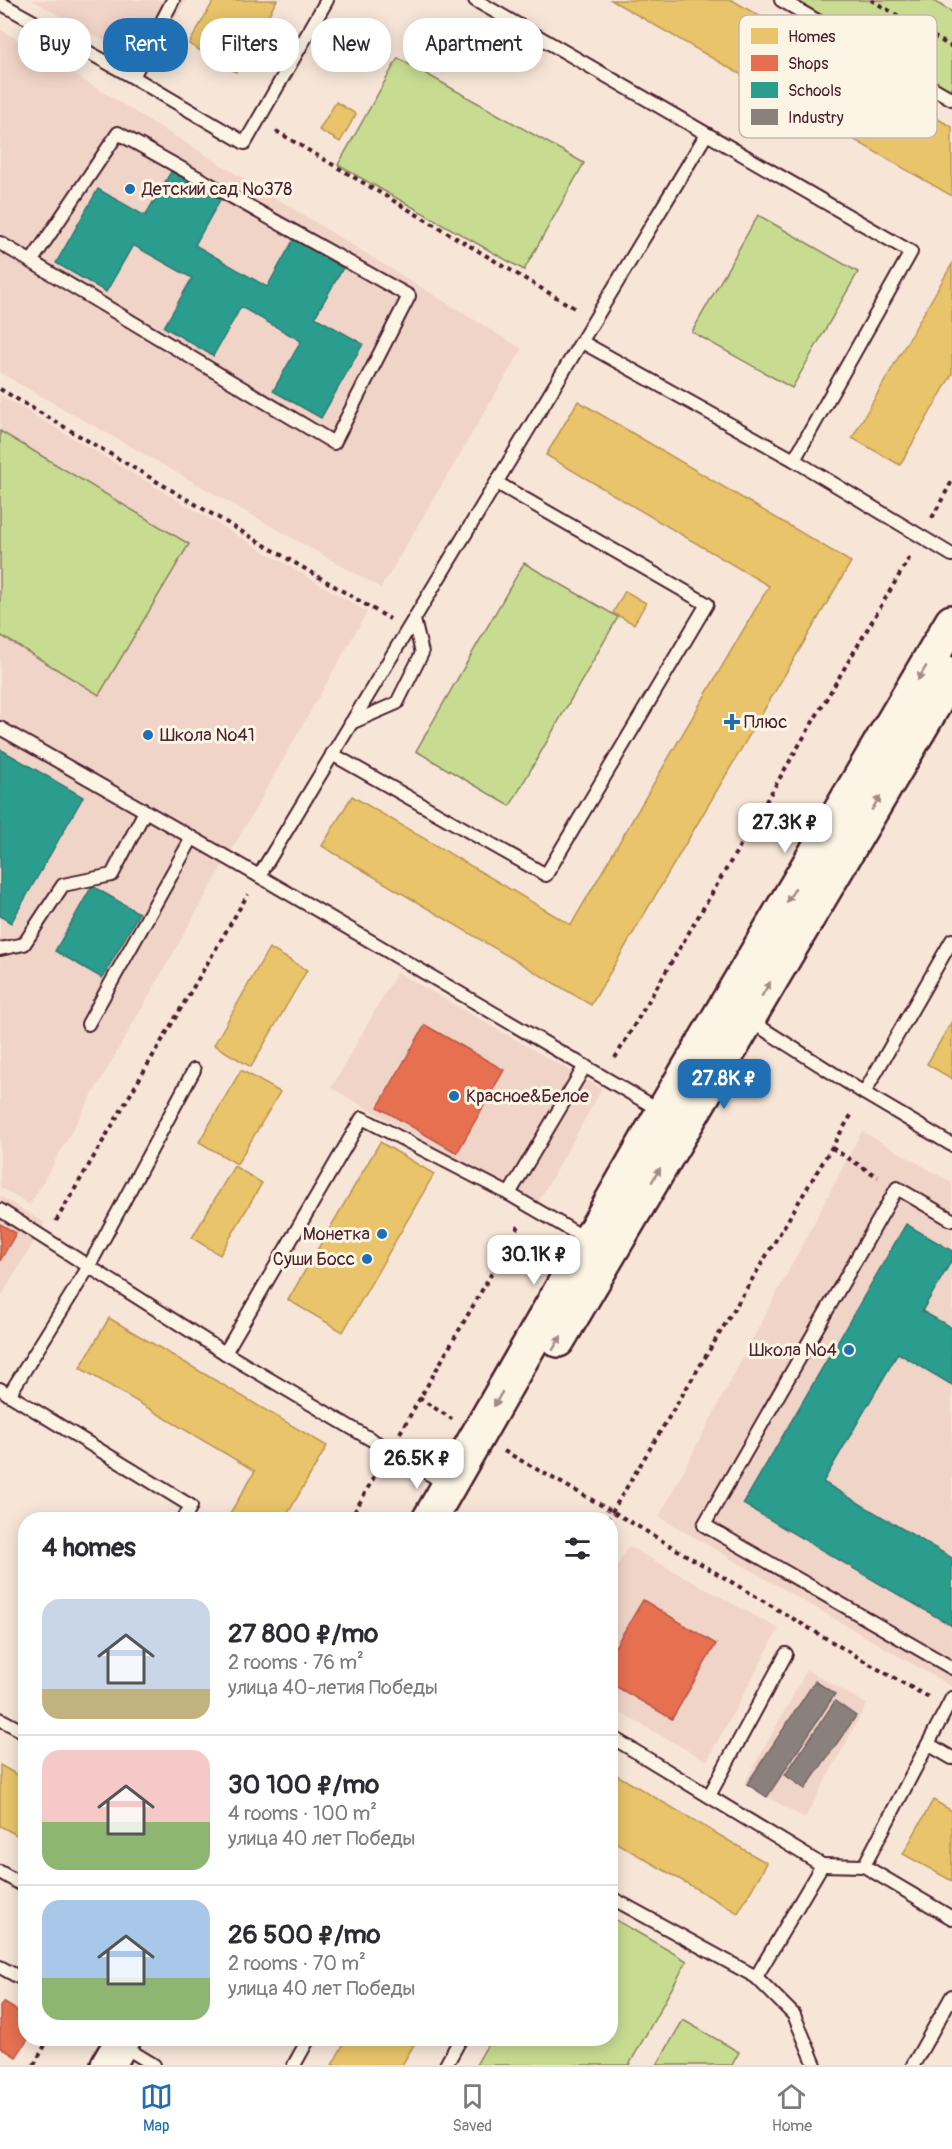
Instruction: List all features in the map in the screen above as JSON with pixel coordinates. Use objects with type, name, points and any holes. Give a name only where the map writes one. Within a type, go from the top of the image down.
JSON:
[{"type":"street","points":[[486,1441],[736,1013],[952,622]]},
{"type":"street","points":[[440,1512],[456,1500],[589,1240],[663,1112],[736,1013],[952,674]]},
{"type":"lane","points":[[133,77],[173,0]]},
{"type":"lane","points":[[0,3],[245,143],[327,0]]},
{"type":"lane","points":[[476,0],[911,252],[794,460]]},
{"type":"lane","points":[[780,0],[806,15]]},
{"type":"lane","points":[[937,90],[952,99]]},
{"type":"lane","points":[[0,243],[31,262],[334,443],[409,296],[118,133],[31,262]]},
{"type":"lane","points":[[259,876],[706,135]]},
{"type":"lane","points":[[582,342],[794,460],[952,555]]},
{"type":"lane","points":[[332,754],[546,875],[707,604],[497,483]]},
{"type":"lane","points":[[351,723],[397,703],[422,653],[410,625]]},
{"type":"lane","points":[[0,728],[192,837],[663,1112]]},
{"type":"lane","points":[[0,949],[24,944],[63,885],[112,875],[145,811]]},
{"type":"lane","points":[[88,1024],[192,837]]},
{"type":"lane","points":[[864,1093],[952,940]]},
{"type":"lane","points":[[736,1013],[952,1145]]},
{"type":"lane","points":[[509,1194],[585,1066]]},
{"type":"lane","points":[[188,1512],[191,1506],[5,1392],[88,1268],[194,1070]]},
{"type":"lane","points":[[225,1353],[362,1118],[509,1194],[589,1240]]},
{"type":"lane","points":[[952,1220],[897,1188],[704,1525],[952,1668]]},
{"type":"lane","points":[[0,1210],[88,1268],[389,1452],[456,1500]]},
{"type":"lane","points":[[709,1796],[786,1654]]},
{"type":"lane","points":[[864,1866],[950,1702]]},
{"type":"lane","points":[[0,1719],[18,1729]]},
{"type":"lane","points":[[618,1741],[822,1865],[864,1866],[952,1918]]},
{"type":"lane","points":[[928,1744],[952,1758]]},
{"type":"lane","points":[[756,1977],[822,1865]]},
{"type":"lane","points":[[0,1872],[18,1882]]},
{"type":"lane","points":[[618,1901],[756,1977],[794,2015],[814,2065]]},
{"type":"lane","points":[[0,1967],[18,1977]]},
{"type":"lane","points":[[913,2065],[952,1996]]},
{"type":"lane","points":[[294,2065],[305,2046]]},
{"type":"lane","points":[[446,2065],[457,2046]]},
{"type":"path","points":[[872,0],[898,15]]},
{"type":"path","points":[[937,38],[952,47]]},
{"type":"path","points":[[258,120],[595,320]]},
{"type":"path","points":[[0,389],[410,625]]},
{"type":"path","points":[[604,1077],[922,536],[952,481]]},
{"type":"path","points":[[45,1239],[259,876]]},
{"type":"path","points":[[612,1510],[864,1093]]},
{"type":"path","points":[[832,1148],[897,1188]]},
{"type":"path","points":[[355,1512],[530,1206]]},
{"type":"path","points":[[419,1398],[486,1441],[615,1512]]},
{"type":"path","points":[[618,1514],[871,1665],[950,1702]]},
{"type":"path","points":[[34,2065],[45,2046]]},
{"type":"shaded area","points":[[32,0],[186,0],[176,18],[103,18],[103,40],[91,34],[91,18],[64,18]]},
{"type":"shaded area","name":"Детский сад №378","points":[[0,29],[18,40],[18,72],[70,72],[522,349],[381,588],[0,373]]},
{"type":"shaded area","name":"Школа №41","points":[[0,395],[367,612],[30,1205],[0,1187]]},
{"type":"shaded area","points":[[397,972],[602,1089],[537,1204],[331,1088]]},
{"type":"shaded area","name":"Школа №4","points":[[862,1131],[952,1183],[952,1687],[659,1517]]},
{"type":"shaded area","points":[[0,1196],[45,1223],[0,1299]]},
{"type":"shaded area","points":[[628,1546],[779,1629],[707,1761],[618,1712],[618,1565]]},
{"type":"shaded area","points":[[807,1670],[867,1704],[805,1818],[744,1784]]},
{"type":"green space","points":[[796,0],[932,0],[952,12],[952,91],[937,82],[937,15],[822,15]]},
{"type":"green space","points":[[398,58],[403,61],[403,72],[423,72],[584,163],[524,270],[338,165]]},
{"type":"green space","points":[[758,215],[858,272],[792,388],[692,332]]},
{"type":"green space","points":[[0,431],[189,544],[99,695],[0,635]]},
{"type":"green space","points":[[524,563],[618,617],[510,806],[416,751]]},
{"type":"green space","points":[[618,1921],[687,1961],[629,2065],[476,2065],[487,2046],[618,2046]]},
{"type":"green space","points":[[683,2020],[739,2052],[732,2065],[657,2065]]},
{"type":"building: Homes","points":[[214,0],[277,0],[267,18],[204,18]]},
{"type":"building: Homes","points":[[611,0],[732,0],[758,15],[739,15],[739,74]]},
{"type":"building: Homes","points":[[200,25],[200,51],[189,44]]},
{"type":"building: Homes","points":[[336,102],[356,114],[340,142],[319,130]]},
{"type":"building: Homes","points":[[937,118],[952,127],[952,196],[851,138],[937,138]]},
{"type":"building: Homes","points":[[952,264],[952,374],[900,465],[852,438]]},
{"type":"building: Homes","points":[[578,401],[851,562],[591,1005],[322,846],[352,796],[571,925],[769,586],[546,455]]},
{"type":"building: Homes","points":[[625,591],[646,603],[634,624],[613,613]]},
{"type":"building: Homes","points":[[269,948],[307,970],[251,1067],[214,1045]]},
{"type":"building: Homes","points":[[952,1021],[952,1079],[927,1064]]},
{"type":"building: Homes","points":[[241,1070],[280,1092],[237,1164],[199,1142]]},
{"type":"building: Homes","points":[[380,1142],[434,1174],[343,1332],[288,1300]]},
{"type":"building: Homes","points":[[234,1166],[262,1183],[220,1255],[192,1238]]},
{"type":"building: Homes","points":[[109,1318],[327,1446],[289,1512],[231,1512],[255,1471],[80,1368]]},
{"type":"building: Homes","points":[[0,1765],[18,1775],[18,1836],[0,1826]]},
{"type":"building: Homes","points":[[618,1776],[767,1863],[738,1913],[618,1844]]},
{"type":"building: Homes","points":[[933,1800],[952,1811],[952,1881],[903,1854]]},
{"type":"building: Homes","points":[[343,2046],[413,2046],[402,2065],[332,2065]]},
{"type":"building: Shops","points":[[425,1025],[504,1070],[457,1153],[378,1107]]},
{"type":"building: Shops","points":[[0,1224],[16,1233],[0,1261]]},
{"type":"building: Shops","points":[[643,1600],[716,1644],[672,1719],[618,1688],[618,1642]]},
{"type":"building: Shops","points":[[3,2002],[18,2011],[18,2046],[24,2046],[16,2057],[0,2047],[0,2007]]},
{"type":"building: Schools","points":[[172,170],[221,198],[195,245],[267,287],[294,239],[343,268],[315,317],[363,344],[321,418],[273,391],[301,341],[241,307],[213,356],[164,327],[192,278],[133,245],[106,292],[56,263],[98,189],[145,216]]},
{"type":"building: Schools","points":[[0,749],[83,797],[11,923],[0,916]]},
{"type":"building: Schools","points":[[92,886],[139,913],[102,978],[55,951]]},
{"type":"building: Schools","points":[[906,1224],[952,1251],[952,1260],[922,1311],[952,1328],[952,1385],[898,1353],[823,1482],[952,1558],[952,1626],[743,1504]]},
{"type":"building: Industry","points":[[815,1681],[835,1694],[767,1797],[747,1784]]},
{"type":"building: Industry","points":[[835,1701],[856,1716],[805,1789],[785,1775]]},
{"type":"place","name":"Детский сад №378","points":[[130,189]]},
{"type":"place","name":"Плюс","points":[[732,722]]},
{"type":"place","name":"Школа №41","points":[[148,735]]},
{"type":"place","name":"Красное&Белое","points":[[454,1096]]},
{"type":"place","name":"Монетка","points":[[382,1234]]},
{"type":"place","name":"Суши Босс","points":[[367,1259]]},
{"type":"place","name":"Школа №4","points":[[849,1350]]}]
